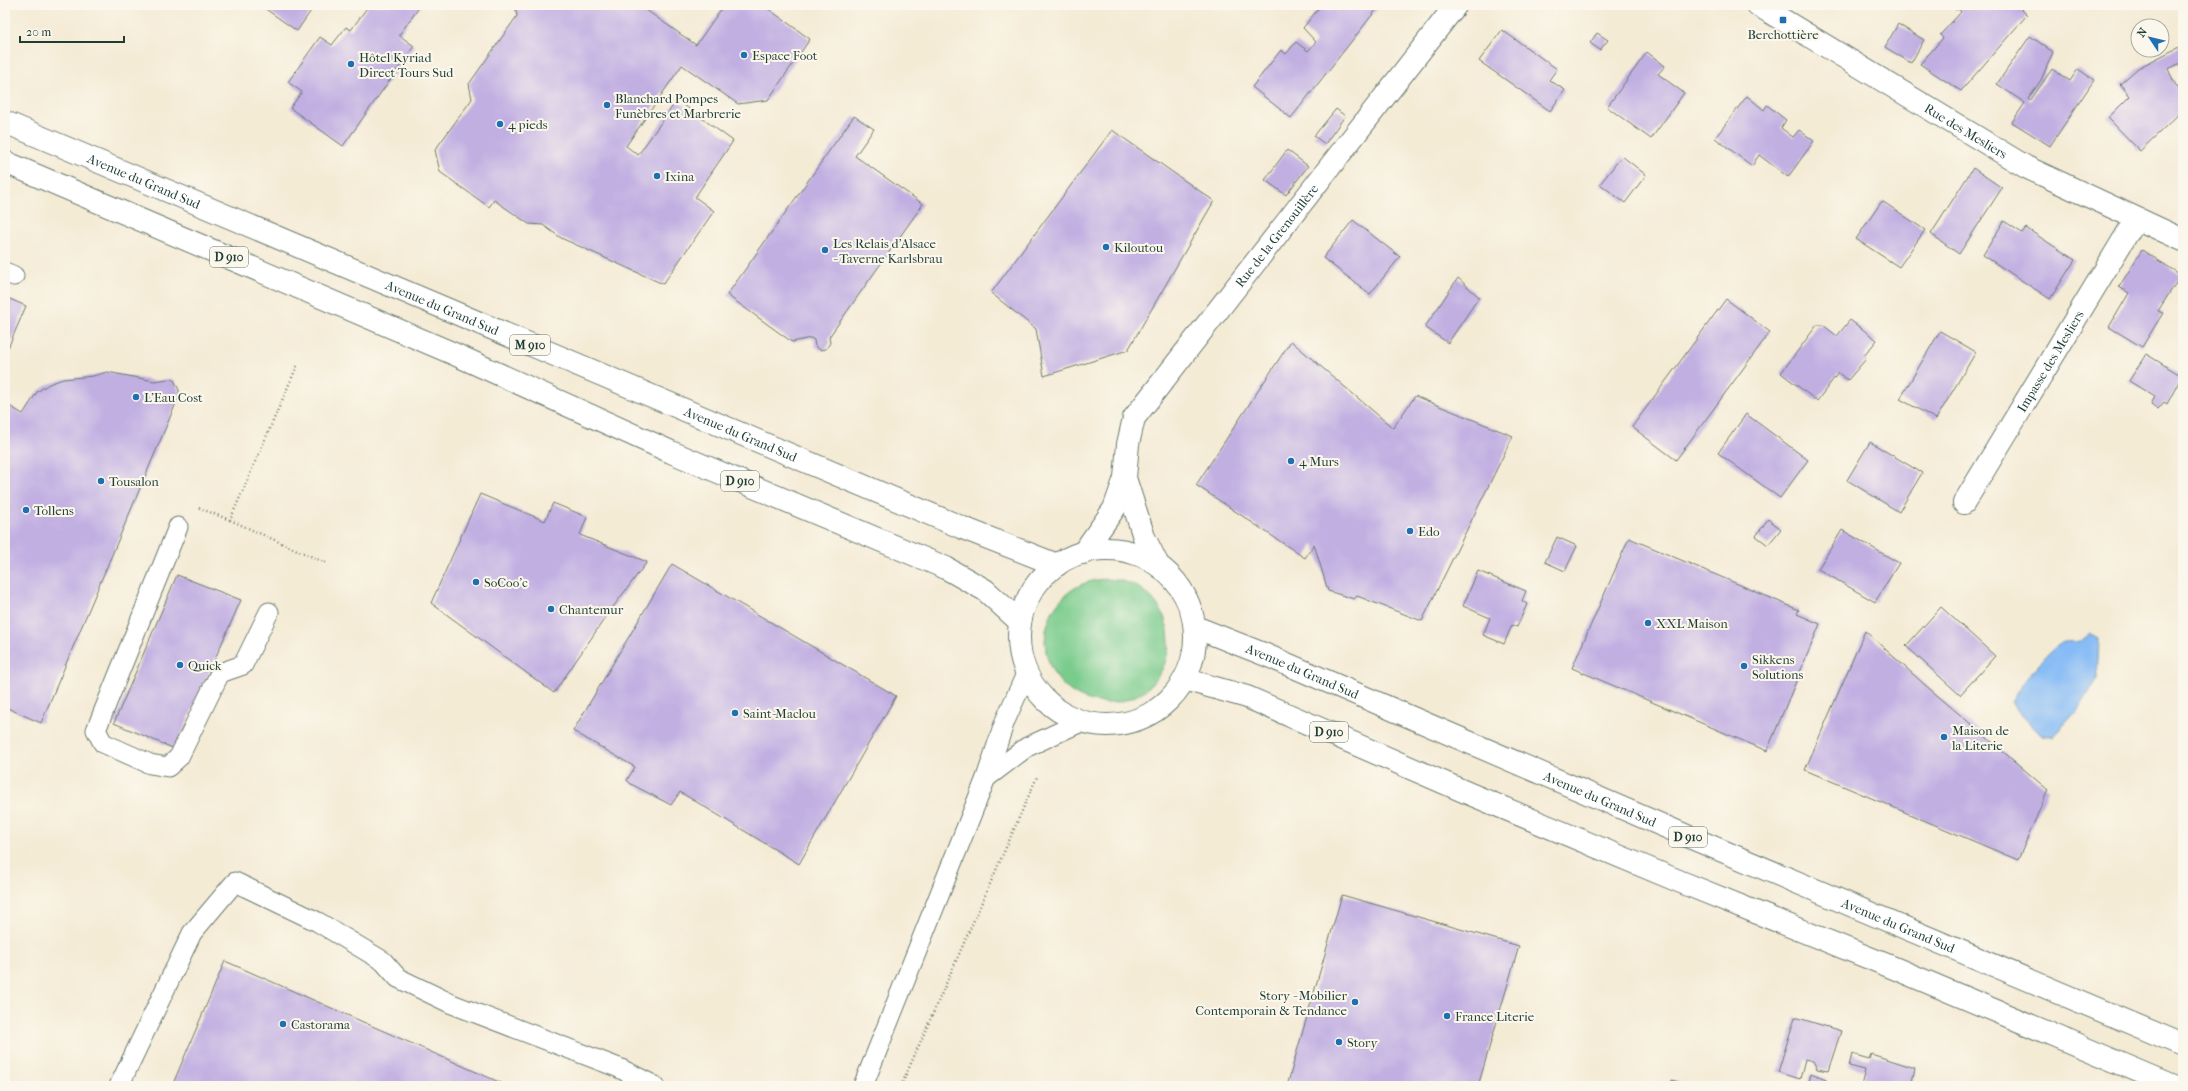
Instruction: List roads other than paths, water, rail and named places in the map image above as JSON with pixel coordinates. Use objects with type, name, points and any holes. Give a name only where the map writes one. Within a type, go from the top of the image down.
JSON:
[{"type":"main road","name":"Rue de la Grenouillère","points":[[1083,552],[1114,509],[1125,478],[1128,444],[1134,418],[1456,5]]},
{"type":"main road","name":"Rue des Mesliers","points":[[1758,5],[2026,167],[2183,240]]},
{"type":"main road","name":"Avenue du Grand Sud","points":[[5,122],[956,525],[1057,565]]},
{"type":"main road","name":"D 910","points":[[5,162],[472,362],[671,452],[946,568],[985,590],[1020,622]]},
{"type":"main road","name":"Impasse des Mesliers","points":[[1964,503],[2136,219]]},
{"type":"main road","name":"Rue de la Grenouillère","points":[[1125,478],[1144,537],[1158,565]]},
{"type":"main road","points":[[1111,549],[1136,554],[1158,565],[1176,582],[1188,603],[1194,627],[1195,645],[1184,679],[1170,698],[1151,714],[1129,723],[1105,726],[1081,722],[1059,712],[1041,696],[1026,674],[1019,648],[1020,622],[1027,599],[1040,580],[1057,565],[1083,552],[1111,549]]},
{"type":"main road","name":"Avenue du Grand Sud","points":[[1194,627],[1266,655],[1694,840],[2183,1046]]},
{"type":"main road","name":"D 910","points":[[1184,679],[1247,697],[1478,797],[1681,882],[1894,968],[2174,1086]]},
{"type":"lane","points":[[178,527],[96,730],[103,743],[150,764],[168,767],[179,756],[220,673],[243,665],[269,612]]},
{"type":"lane","points":[[863,1086],[986,778],[1005,721],[1026,674]]},
{"type":"lane","points":[[986,778],[1026,747],[1081,722]]},
{"type":"lane","points":[[119,1086],[192,933],[235,882],[318,922],[383,961],[398,978],[432,995],[619,1068],[655,1086]]},
{"type":"water","points":[[2090,634],[2099,639],[2097,680],[2076,712],[2053,736],[2041,735],[2017,710],[2011,701],[2034,669],[2055,648],[2066,641],[2078,641]]},
{"type":"place","name":"Berchottière","points":[[1783,20]]},
{"type":"place","name":"Espace Foot","points":[[744,55]]},
{"type":"place","name":"Hôtel Kyriad Direct Tours Sud","points":[[351,64]]},
{"type":"place","name":"Blanchard Pompes Funèbres et Marbrerie","points":[[607,105]]},
{"type":"place","name":"4 pieds","points":[[500,124]]},
{"type":"place","name":"Ixina","points":[[657,176]]},
{"type":"place","name":"Kiloutou","points":[[1106,247]]},
{"type":"place","name":"Les Relais d’Alsace - Taverne Karlsbrau","points":[[825,250]]},
{"type":"place","name":"L'Eau Cost","points":[[136,397]]},
{"type":"place","name":"4 Murs","points":[[1291,461]]},
{"type":"place","name":"Tousalon","points":[[101,481]]},
{"type":"place","name":"Tollens","points":[[26,510]]},
{"type":"place","name":"Edo","points":[[1410,531]]},
{"type":"place","name":"SoCoo'c","points":[[476,582]]},
{"type":"place","name":"Chantemur","points":[[551,609]]},
{"type":"place","name":"XXL Maison","points":[[1648,623]]},
{"type":"place","name":"Quick","points":[[180,665]]},
{"type":"place","name":"Sikkens Solutions","points":[[1744,666]]},
{"type":"place","name":"Saint-Maclou","points":[[735,713]]},
{"type":"place","name":"Maison de la Literie","points":[[1944,737]]},
{"type":"place","name":"Story - Mobilier Contemporain & Tendance","points":[[1355,1002]]},
{"type":"place","name":"France Literie","points":[[1447,1016]]},
{"type":"place","name":"Castorama","points":[[283,1024]]},
{"type":"place","name":"Story","points":[[1339,1042]]}]
